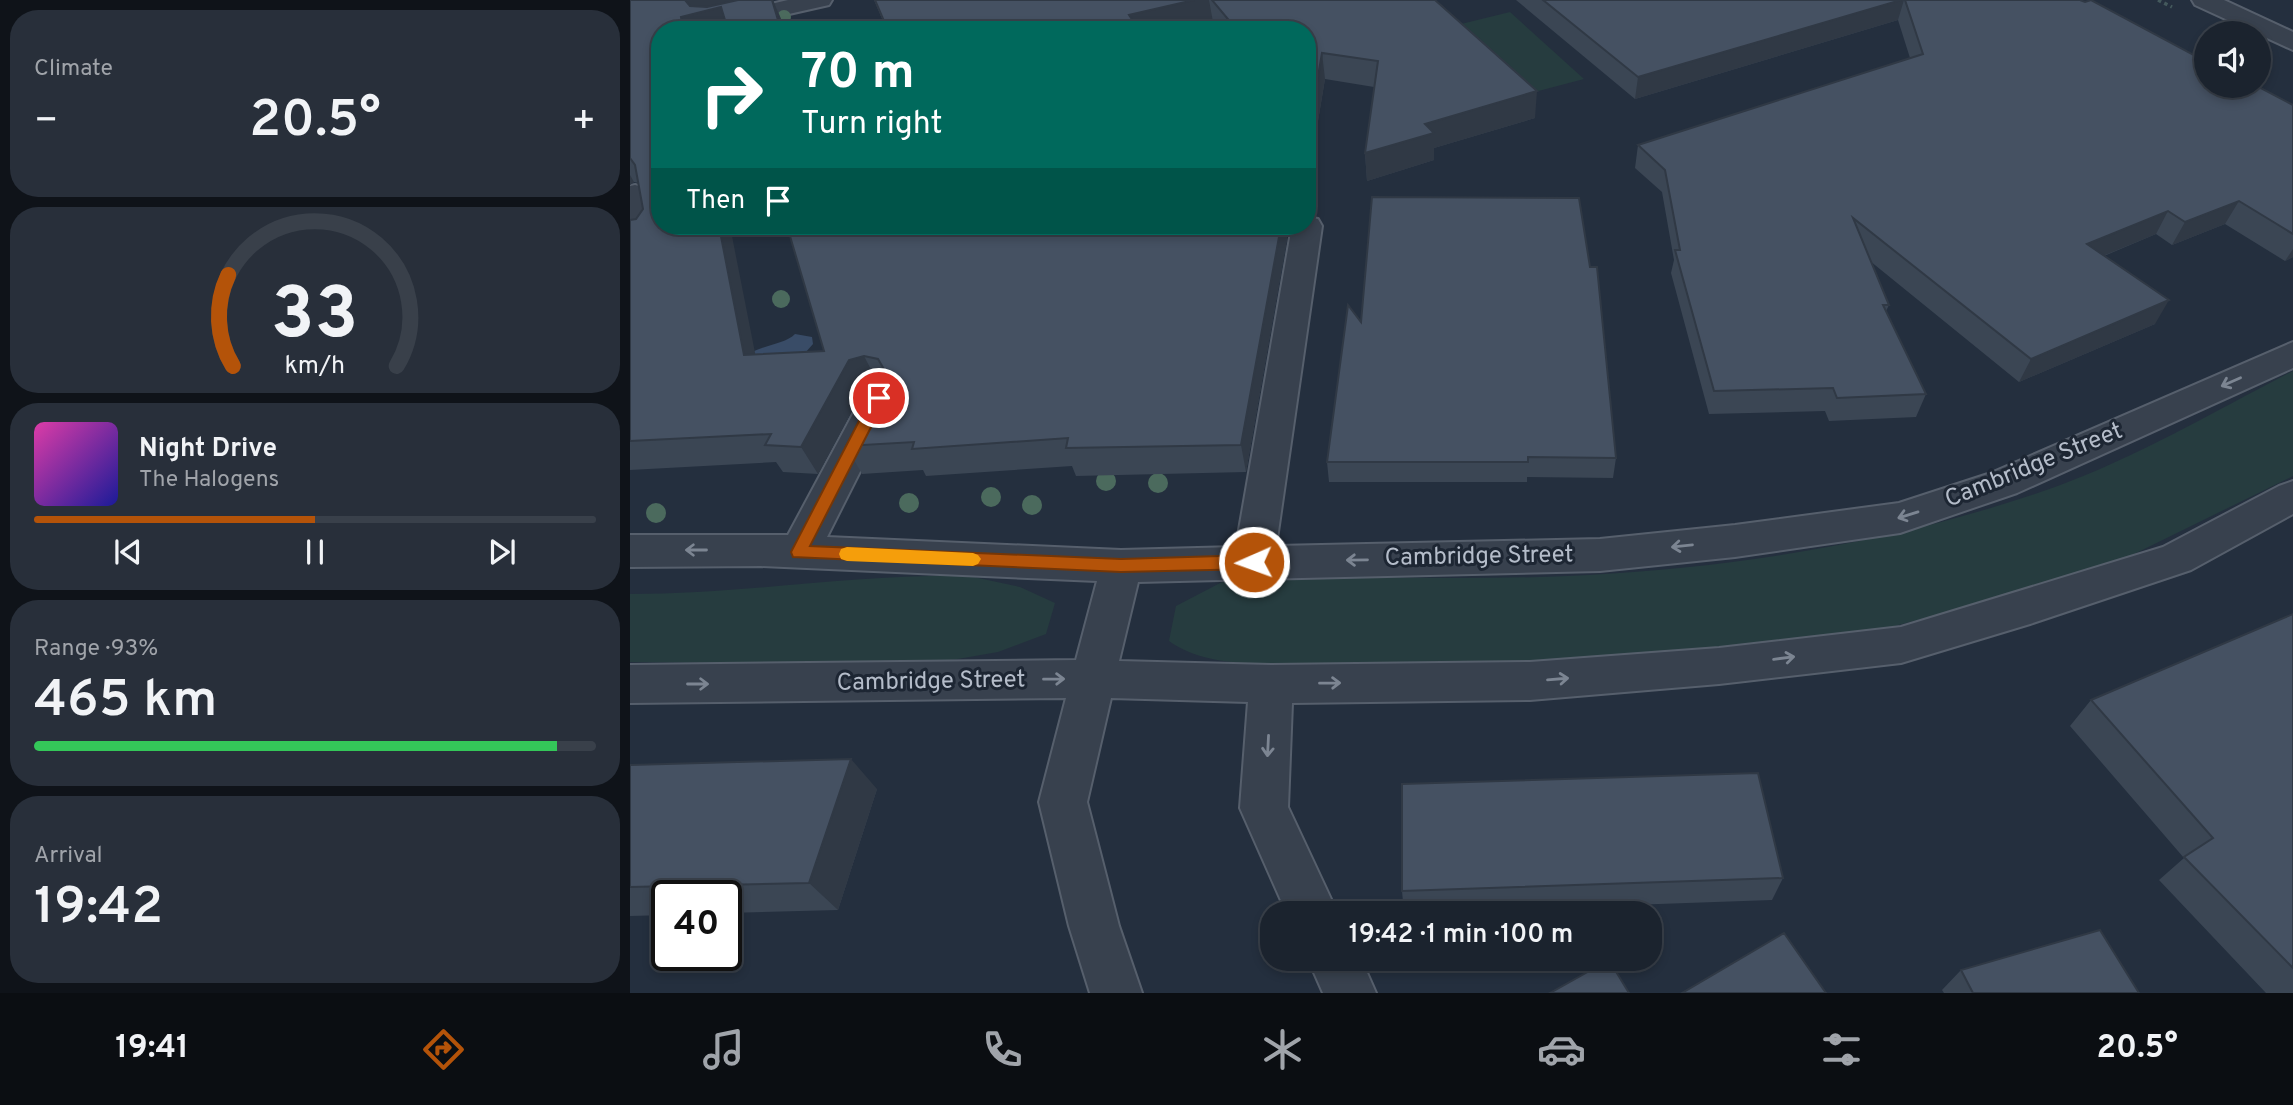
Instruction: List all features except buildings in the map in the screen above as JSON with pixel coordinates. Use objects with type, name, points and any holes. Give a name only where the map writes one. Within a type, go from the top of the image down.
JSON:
[{"type":"street","points":[[2204,0],[2293,42]]},
{"type":"street","points":[[729,21],[812,6]]},
{"type":"street","points":[[642,192],[642,237]]},
{"type":"street","points":[[1254,562],[1305,235]]},
{"type":"street","name":"Cambridge Street","points":[[630,551],[799,552],[1121,566],[1600,555],[1735,541],[1900,518],[2004,483],[2293,354]]},
{"type":"street","points":[[799,552],[879,398]]},
{"type":"street","name":"Cambridge Street","points":[[630,684],[1095,679],[1271,684],[1530,681],[1719,666],[1902,645],[2177,559],[2284,513]]},
{"type":"street","points":[[1116,993],[1094,926],[1063,803],[1121,566]]},
{"type":"street","points":[[1271,684],[1265,808],[1307,901]]},
{"type":"street","points":[[1340,971],[1350,993]]},
{"type":"green space","points":[[1510,12],[1584,79],[1527,94],[1457,25]]},
{"type":"green space","points":[[2293,371],[2293,476],[2130,556],[1989,602],[1851,637],[1581,663],[1254,665],[1188,652],[1169,641],[1176,606],[1224,581],[1254,577],[1547,577],[1648,571],[1767,557],[1884,536],[1999,506],[2086,475],[2146,448]]},
{"type":"green space","points":[[969,576],[1020,587],[1055,603],[1046,634],[998,652],[923,665],[630,662],[630,594],[715,591],[884,578]]},
{"type":"water","points":[[795,334],[812,337],[813,344],[805,353],[762,365],[749,354],[786,340]]},
{"type":"slow traffic","points":[[847,554],[973,559]]},
{"type":"route","points":[[879,398],[799,552],[1121,566],[1254,562]]}]
